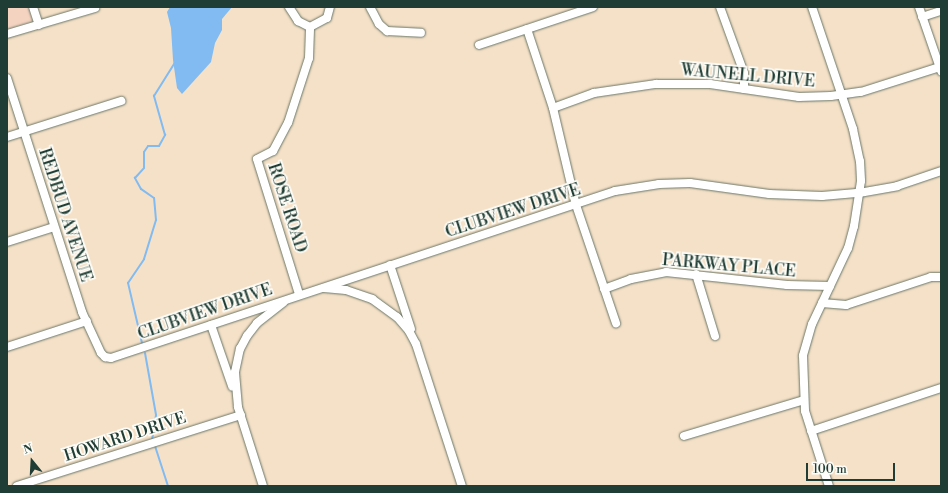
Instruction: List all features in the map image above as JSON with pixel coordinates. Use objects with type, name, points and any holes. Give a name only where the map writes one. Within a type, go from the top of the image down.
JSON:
[{"type":"street","points":[[33,7],[39,24]]},
{"type":"street","points":[[289,7],[298,21],[310,27],[327,18],[330,7]]},
{"type":"street","points":[[370,7],[379,24],[387,31],[421,34]]},
{"type":"street","points":[[479,45],[593,7]]},
{"type":"street","points":[[720,7],[744,73],[744,89]]},
{"type":"street","points":[[812,7],[858,147],[861,181],[848,248],[822,303],[807,339],[803,356],[804,400],[810,431],[829,486]]},
{"type":"street","points":[[919,7],[940,69]]},
{"type":"street","points":[[7,34],[95,8]]},
{"type":"street","points":[[922,17],[941,11]]},
{"type":"street","name":"ROSE ROAD","points":[[299,294],[257,159],[274,151],[288,123],[308,58],[310,27]]},
{"type":"street","points":[[527,29],[553,108],[576,205],[616,323]]},
{"type":"street","name":"WAUNELL DRIVE","points":[[553,108],[594,93],[637,85],[710,84],[799,96],[841,95],[884,86],[940,69]]},
{"type":"street","name":"REDBUD AVENUE","points":[[7,78],[54,227],[87,321],[105,357]]},
{"type":"street","points":[[7,137],[121,101]]},
{"type":"street","name":"CLUBVIEW DRIVE","points":[[105,357],[124,355],[299,294],[576,205],[615,191],[676,183],[712,184],[797,196],[859,193],[897,186],[941,171]]},
{"type":"street","points":[[7,242],[54,227]]},
{"type":"street","points":[[390,265],[462,486]]},
{"type":"street","name":"PARKWAY PLACE","points":[[604,289],[651,274],[696,274],[787,285],[830,286]]},
{"type":"street","points":[[696,274],[715,336]]},
{"type":"street","points":[[822,303],[846,305],[931,277],[941,277]]},
{"type":"street","points":[[320,288],[346,290],[378,302],[404,324],[416,344]]},
{"type":"street","points":[[236,395],[235,372],[243,342],[257,323],[291,297]]},
{"type":"street","points":[[7,347],[87,321]]},
{"type":"street","points":[[211,324],[236,395],[263,486]]},
{"type":"street","points":[[810,431],[941,388]]},
{"type":"street","points":[[684,436],[804,400]]},
{"type":"street","name":"HOWARD DRIVE","points":[[17,486],[241,415]]},
{"type":"shaded area","points":[[7,7],[28,7],[33,21],[7,29]]},
{"type":"water","points":[[170,7],[232,7],[222,19],[222,30],[215,43],[211,62],[182,94],[177,88],[173,60],[171,28],[167,12]]},
{"type":"waterway","points":[[142,343],[128,283],[144,259],[156,220],[154,198],[141,189],[135,178],[144,168],[144,152],[148,146],[159,146],[165,135],[154,96],[175,63]]},
{"type":"waterway","points":[[145,353],[156,415],[152,439]]},
{"type":"waterway","points":[[155,446],[168,486]]}]
